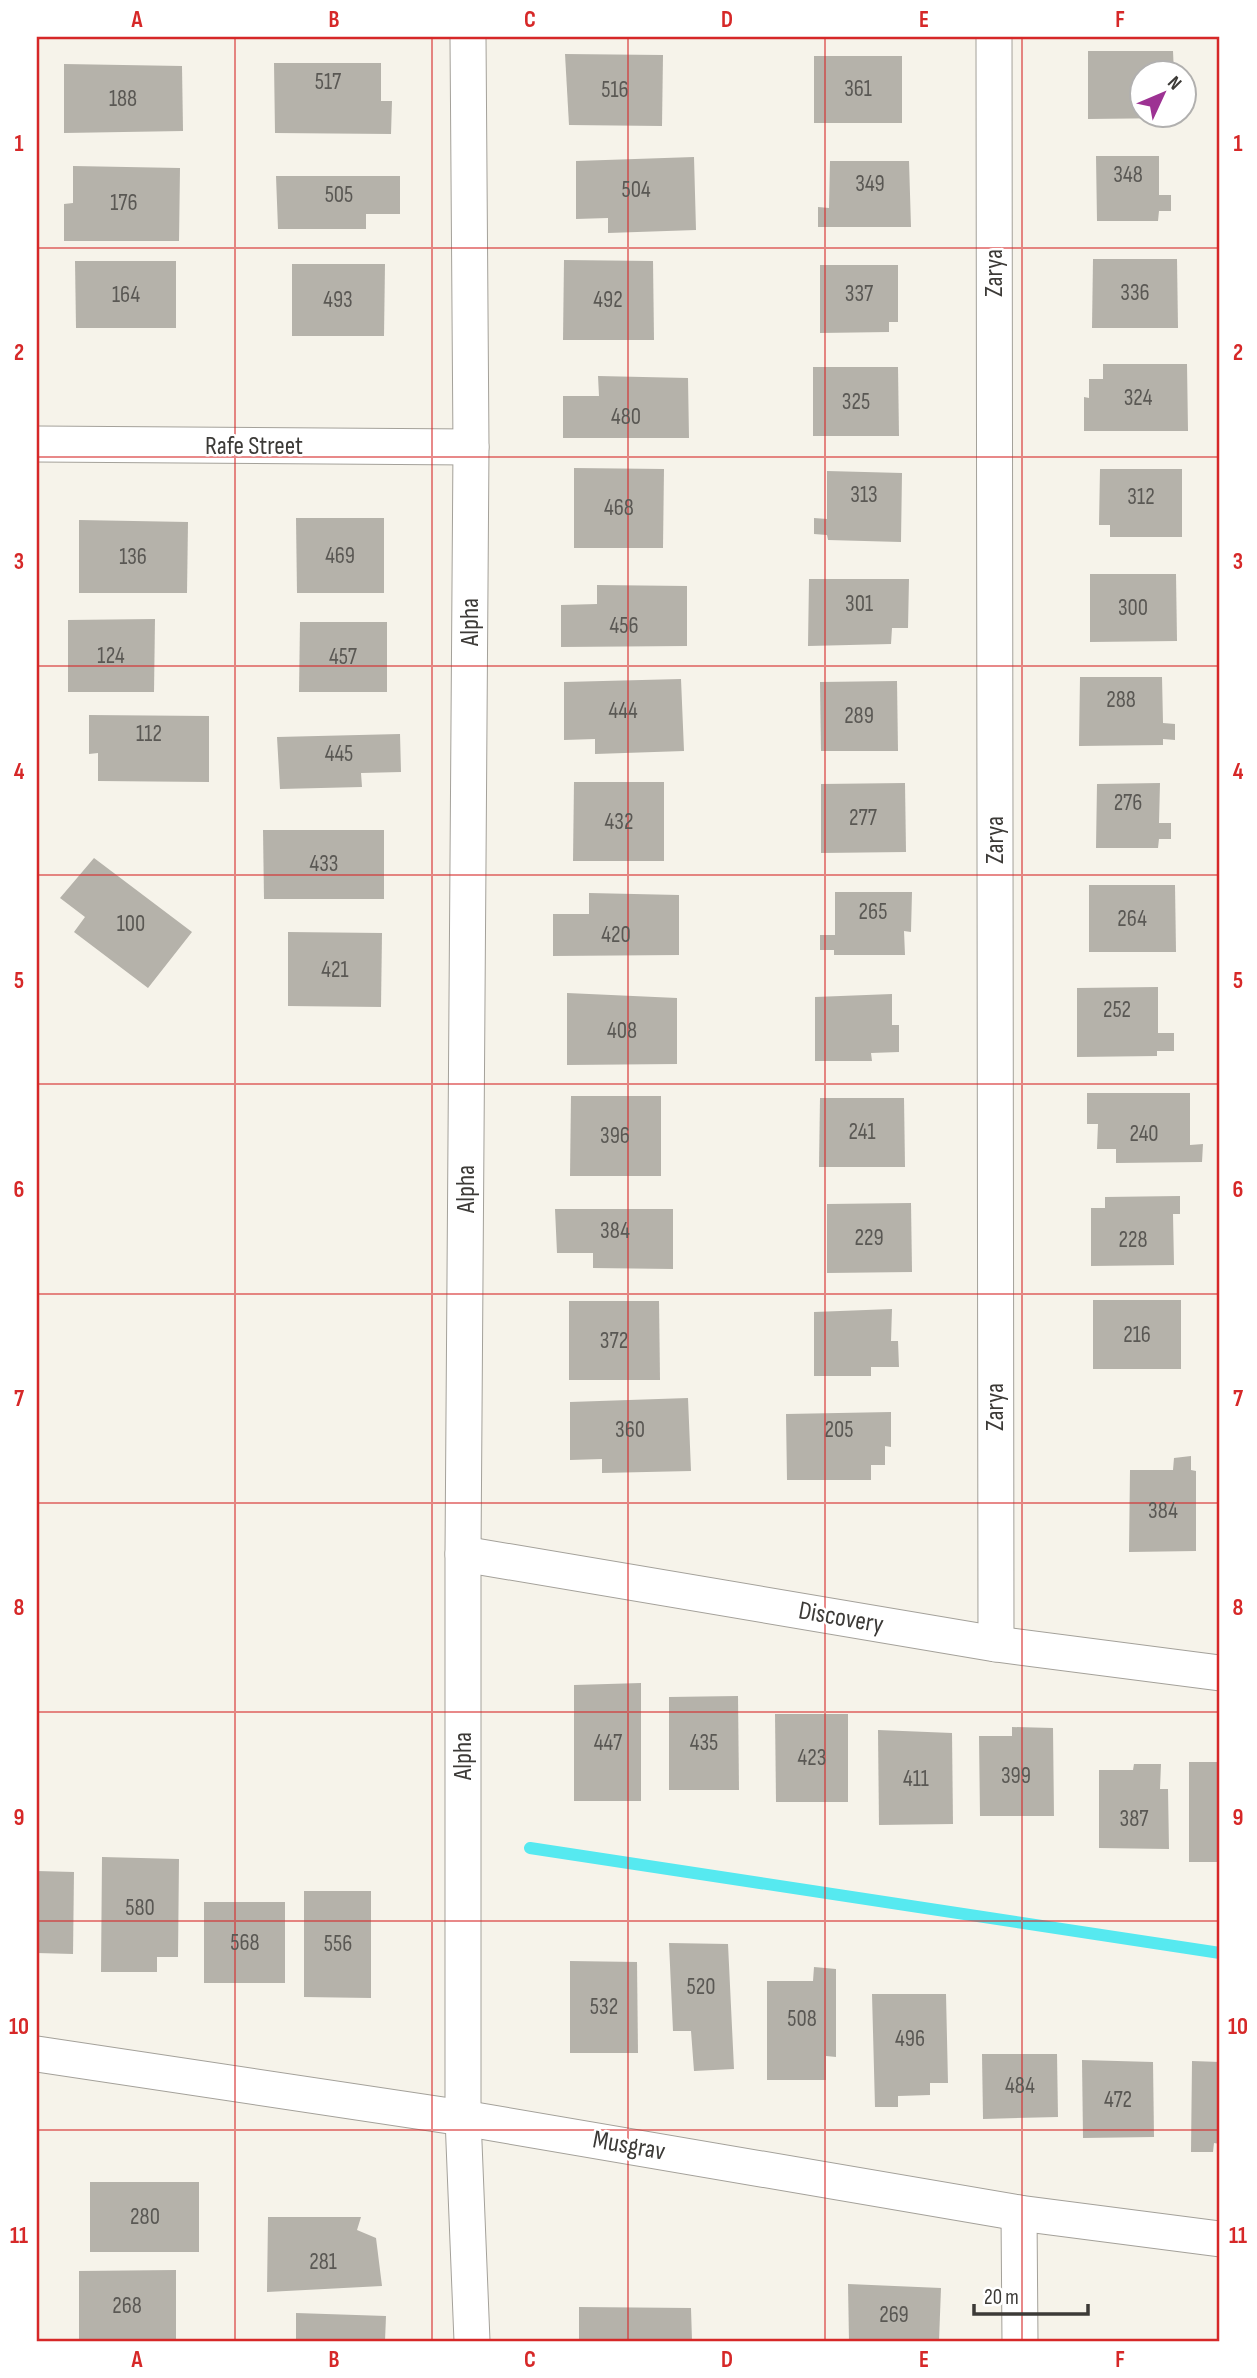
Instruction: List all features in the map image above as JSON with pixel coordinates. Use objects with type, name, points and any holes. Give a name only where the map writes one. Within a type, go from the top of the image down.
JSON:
[{"type":"street","name":"Alpha","points":[[468,37],[471,447],[463,1554],[463,2118],[472,2341]]},
{"type":"street","name":"Zarya","points":[[994,37],[996,1644]]},
{"type":"street","name":"Rafe Street","points":[[37,444],[471,447]]},
{"type":"street","name":"Discovery","points":[[463,1554],[996,1644],[1220,1673]]},
{"type":"street","name":"Musgrav","points":[[37,2054],[463,2118],[1019,2213],[1220,2239]]},
{"type":"street","points":[[1019,2213],[1020,2341]]},
{"type":"building","points":[[1088,51],[1173,51],[1173,60],[1128,60],[1128,119],[1088,119]]},
{"type":"building","points":[[565,54],[663,55],[662,126],[569,125]]},
{"type":"building","points":[[814,56],[902,56],[902,123],[814,123]]},
{"type":"building","points":[[274,63],[381,63],[381,101],[392,101],[391,134],[275,133]]},
{"type":"building","points":[[64,64],[182,66],[183,131],[64,133]]},
{"type":"building","points":[[1096,156],[1159,156],[1159,195],[1171,195],[1171,211],[1159,211],[1158,221],[1097,221]]},
{"type":"building","points":[[694,157],[696,230],[608,233],[608,218],[576,219],[576,161]]},
{"type":"building","points":[[830,161],[909,161],[911,227],[818,227],[818,207],[829,208]]},
{"type":"building","points":[[73,166],[180,168],[179,241],[64,241],[64,204],[73,203]]},
{"type":"building","points":[[276,176],[400,176],[400,214],[366,214],[366,229],[278,229]]},
{"type":"building","points":[[1093,259],[1177,259],[1178,328],[1092,328]]},
{"type":"building","points":[[564,260],[653,261],[654,340],[563,340]]},
{"type":"building","points":[[75,261],[176,261],[176,328],[76,328]]},
{"type":"building","points":[[292,264],[385,264],[384,336],[292,336]]},
{"type":"building","points":[[820,265],[898,265],[898,322],[889,322],[889,332],[820,333]]},
{"type":"building","points":[[1103,364],[1187,364],[1188,431],[1084,431],[1084,397],[1089,398],[1089,379],[1103,379]]},
{"type":"building","points":[[813,367],[898,367],[899,436],[813,436]]},
{"type":"building","points":[[598,376],[688,378],[689,438],[563,438],[563,396],[599,396]]},
{"type":"building","points":[[574,468],[664,469],[663,548],[574,548]]},
{"type":"building","points":[[1100,469],[1182,469],[1182,537],[1110,537],[1110,525],[1099,525]]},
{"type":"building","points":[[827,471],[902,473],[901,542],[828,540],[827,535],[814,534],[814,518],[827,519]]},
{"type":"building","points":[[296,518],[384,518],[384,593],[297,593]]},
{"type":"building","points":[[79,520],[188,522],[187,593],[79,593]]},
{"type":"building","points":[[1090,574],[1176,574],[1177,641],[1090,642]]},
{"type":"building","points":[[809,579],[909,579],[908,628],[892,628],[891,644],[808,646]]},
{"type":"building","points":[[597,585],[687,586],[687,646],[561,647],[561,605],[597,604]]},
{"type":"building","points":[[155,619],[154,692],[68,692],[68,620]]},
{"type":"building","points":[[300,622],[387,622],[387,692],[299,692]]},
{"type":"building","points":[[1080,677],[1162,677],[1163,723],[1175,724],[1175,740],[1163,739],[1163,745],[1079,746]]},
{"type":"building","points":[[681,679],[684,751],[595,754],[595,739],[564,740],[564,682]]},
{"type":"building","points":[[897,681],[898,751],[821,751],[820,682]]},
{"type":"building","points":[[89,715],[209,716],[209,782],[98,781],[98,753],[89,754]]},
{"type":"building","points":[[400,734],[401,772],[361,773],[362,787],[280,789],[277,737]]},
{"type":"building","points":[[574,782],[664,782],[664,861],[573,861]]},
{"type":"building","points":[[905,783],[906,852],[821,853],[821,784]]},
{"type":"building","points":[[1160,783],[1159,823],[1171,823],[1171,839],[1159,839],[1158,848],[1096,848],[1097,784]]},
{"type":"building","points":[[263,830],[384,830],[384,899],[264,899]]},
{"type":"building","points":[[94,858],[192,932],[148,988],[74,932],[85,917],[60,898]]},
{"type":"building","points":[[1089,885],[1175,885],[1176,952],[1089,952]]},
{"type":"building","points":[[835,892],[912,892],[911,932],[904,931],[905,955],[834,955],[834,950],[820,950],[820,935],[835,935]]},
{"type":"building","points":[[589,893],[679,895],[679,955],[553,956],[553,914],[589,914]]},
{"type":"building","points":[[288,932],[382,933],[381,1007],[288,1006]]},
{"type":"building","points":[[1158,987],[1158,1033],[1174,1033],[1174,1051],[1157,1051],[1157,1056],[1077,1057],[1077,988]]},
{"type":"building","points":[[567,993],[677,998],[677,1064],[567,1065]]},
{"type":"building","points":[[892,994],[892,1025],[899,1025],[899,1052],[871,1053],[872,1061],[815,1061],[815,997]]},
{"type":"building","points":[[1087,1093],[1190,1093],[1190,1145],[1203,1144],[1202,1162],[1116,1163],[1116,1149],[1097,1149],[1098,1124],[1087,1124]]},
{"type":"building","points":[[571,1096],[661,1096],[661,1176],[570,1176]]},
{"type":"building","points":[[820,1098],[904,1098],[905,1167],[819,1167]]},
{"type":"building","points":[[1180,1196],[1180,1214],[1173,1214],[1174,1265],[1091,1266],[1091,1208],[1105,1208],[1105,1197]]},
{"type":"building","points":[[911,1203],[912,1272],[827,1273],[827,1204]]},
{"type":"building","points":[[555,1209],[673,1209],[673,1269],[593,1268],[593,1253],[557,1253]]},
{"type":"building","points":[[1093,1300],[1181,1300],[1181,1369],[1093,1369]]},
{"type":"building","points":[[569,1301],[659,1301],[660,1380],[569,1380]]},
{"type":"building","points":[[892,1309],[891,1341],[898,1341],[899,1367],[871,1367],[871,1376],[814,1376],[814,1312]]},
{"type":"building","points":[[688,1398],[691,1471],[602,1473],[602,1459],[570,1460],[570,1402]]},
{"type":"building","points":[[891,1412],[891,1447],[885,1446],[885,1465],[871,1465],[871,1480],[787,1480],[786,1414]]},
{"type":"building","points":[[1191,1456],[1191,1470],[1196,1471],[1196,1551],[1129,1552],[1130,1470],[1173,1470],[1174,1458]]},
{"type":"building","points":[[641,1683],[641,1801],[574,1801],[574,1685]]},
{"type":"building","points":[[738,1696],[739,1790],[669,1790],[669,1697]]},
{"type":"building","points":[[775,1714],[848,1714],[848,1802],[776,1802]]},
{"type":"building","points":[[1012,1727],[1053,1728],[1054,1816],[980,1816],[979,1736],[1012,1736]]},
{"type":"building","points":[[878,1730],[952,1733],[953,1824],[879,1825]]},
{"type":"building","points":[[1189,1762],[1220,1762],[1220,1862],[1189,1862]]},
{"type":"building","points":[[1134,1764],[1161,1764],[1160,1789],[1168,1789],[1169,1849],[1099,1848],[1099,1770],[1133,1770]]},
{"type":"building","points":[[102,1857],[179,1859],[178,1957],[157,1957],[157,1972],[101,1972]]},
{"type":"building","points":[[37,1871],[74,1872],[73,1954],[37,1953]]},
{"type":"building","points":[[304,1891],[371,1891],[371,1998],[304,1997]]},
{"type":"building","points":[[204,1902],[285,1902],[285,1983],[204,1983]]},
{"type":"building","points":[[669,1943],[728,1944],[734,2069],[694,2071],[691,2031],[673,2031]]},
{"type":"building","points":[[570,1961],[637,1962],[638,2053],[570,2053]]},
{"type":"building","points":[[814,1967],[836,1969],[836,2057],[826,2056],[826,2080],[767,2080],[767,1981],[813,1981]]},
{"type":"building","points":[[872,1994],[946,1994],[948,2083],[930,2083],[930,2095],[898,2096],[898,2107],[875,2107]]},
{"type":"building","points":[[982,2054],[1057,2054],[1058,2117],[983,2119]]},
{"type":"building","points":[[1082,2060],[1153,2062],[1154,2137],[1083,2138]]},
{"type":"building","points":[[1192,2061],[1220,2062],[1220,2144],[1214,2143],[1213,2152],[1191,2152]]},
{"type":"building","points":[[90,2182],[199,2182],[199,2252],[90,2252]]},
{"type":"building","points":[[268,2217],[361,2217],[357,2230],[376,2238],[382,2286],[267,2292]]},
{"type":"building","points":[[176,2270],[176,2341],[79,2341],[79,2271]]},
{"type":"building","points":[[848,2284],[941,2288],[939,2341],[849,2341]]},
{"type":"building","points":[[579,2307],[691,2308],[692,2341],[579,2341]]},
{"type":"building","points":[[296,2313],[386,2316],[385,2341],[296,2341]]},
{"type":"waterway","points":[[530,1848],[1220,1953]]}]
